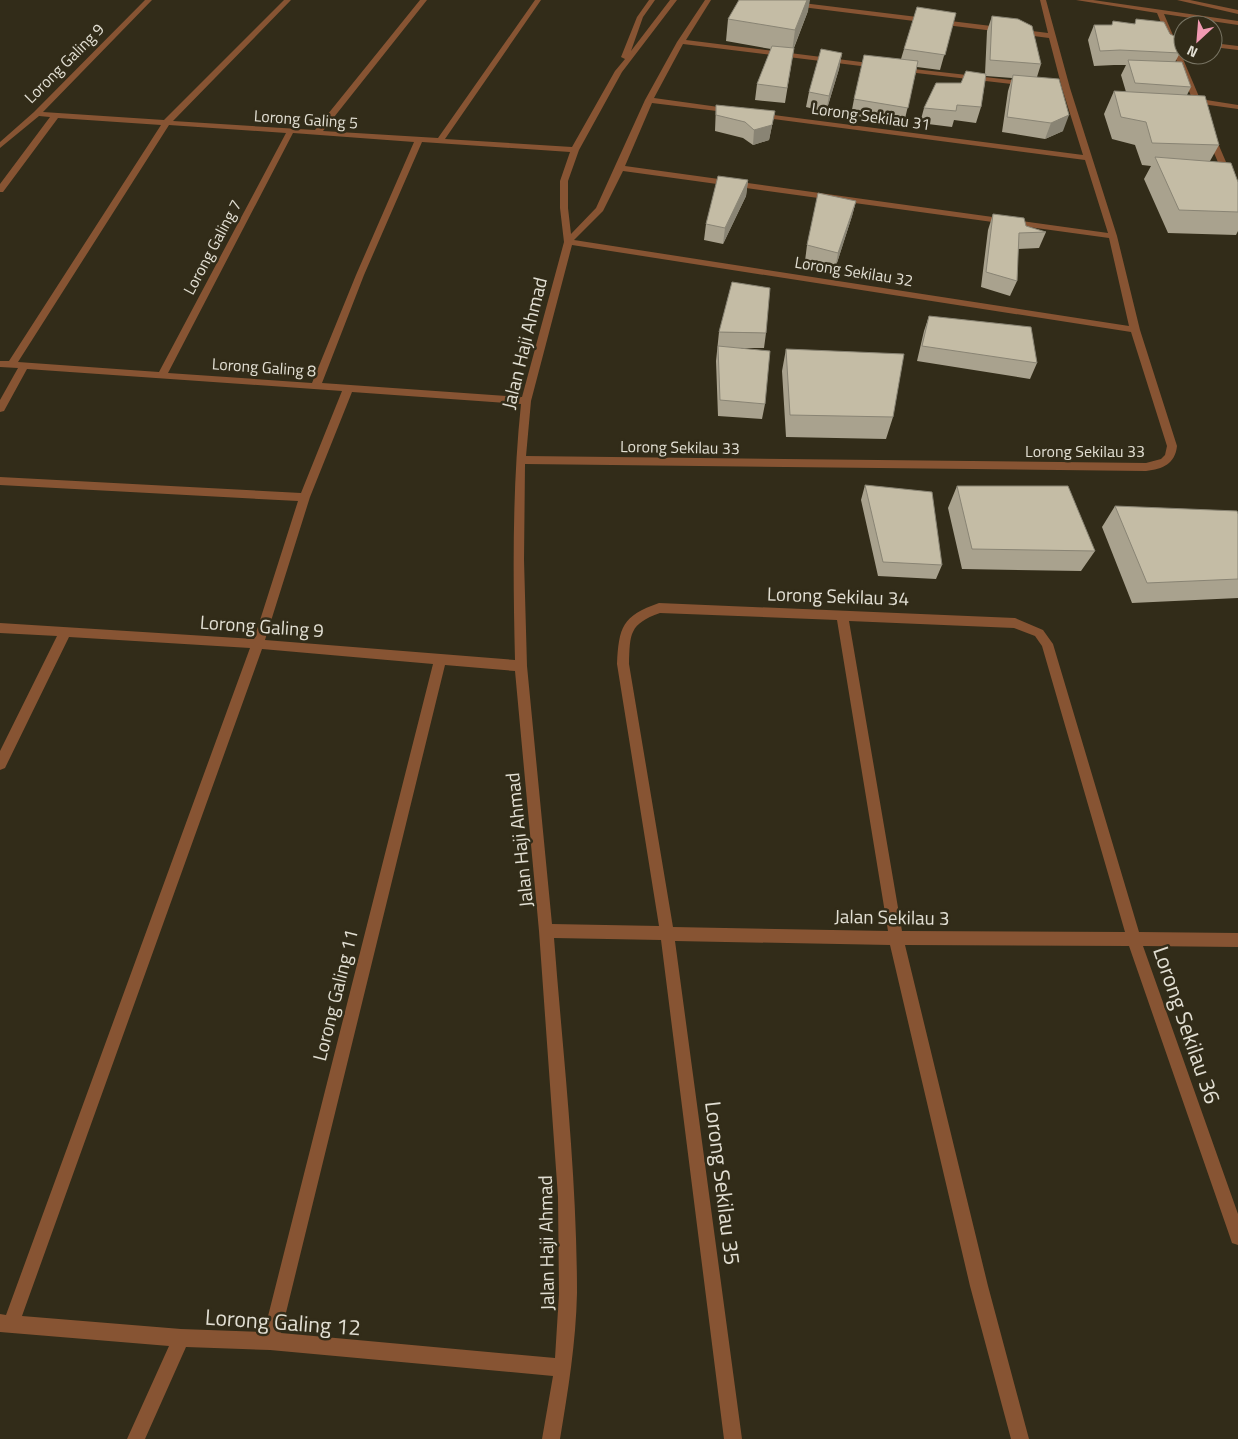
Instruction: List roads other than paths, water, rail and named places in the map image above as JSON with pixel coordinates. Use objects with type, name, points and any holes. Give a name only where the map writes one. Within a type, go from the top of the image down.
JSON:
[{"type":"street","points":[[12,364],[168,122],[288,0]]},
{"type":"street","points":[[316,134],[424,0]]},
{"type":"street","points":[[440,141],[538,0]]},
{"type":"street","name":"Jalan Haji Ahmad","points":[[619,71],[640,17],[652,0]]},
{"type":"street","name":"Jalan Haji Ahmad","points":[[551,1439],[563,1368],[568,1294],[566,1198],[546,931],[521,666],[518,560],[520,460],[526,401],[568,242],[564,208],[564,181],[574,150],[619,71],[674,0]]},
{"type":"street","name":"Jalan Haji Ahmad","points":[[568,242],[600,209],[649,100],[681,42],[708,0]]},
{"type":"street","points":[[762,0],[1052,36]]},
{"type":"street","name":"Lorong Sekilau 33","points":[[520,460],[1158,466],[1167,460],[1171,454],[1172,446],[1135,330],[1113,236],[1089,158],[1061,88],[1052,36],[1043,0]]},
{"type":"street","points":[[1079,0],[1238,23]]},
{"type":"street","points":[[1180,0],[1238,12]]},
{"type":"street","name":"Lorong Galing 9","points":[[0,146],[37,114],[145,1]]},
{"type":"street","points":[[1159,12],[1204,119]]},
{"type":"street","points":[[681,42],[1038,85]]},
{"type":"street","points":[[1223,46],[1238,48]]},
{"type":"street","name":"Lorong Sekilau 31","points":[[649,100],[1089,158]]},
{"type":"street","points":[[1197,101],[1238,107]]},
{"type":"street","name":"Lorong Galing 5","points":[[37,114],[574,150]]},
{"type":"street","points":[[0,190],[56,115]]},
{"type":"street","points":[[1208,128],[1238,200]]},
{"type":"street","name":"Lorong Galing 7","points":[[162,375],[290,132]]},
{"type":"street","points":[[316,386],[360,275],[419,140]]},
{"type":"street","points":[[620,168],[1113,236]]},
{"type":"street","points":[[1226,173],[1238,175]]},
{"type":"street","name":"Lorong Sekilau 32","points":[[568,242],[1135,330]]},
{"type":"street","name":"Lorong Galing 8","points":[[0,364],[526,401]]},
{"type":"street","points":[[0,409],[25,366]]},
{"type":"street","points":[[6,1323],[258,644],[306,497],[348,388]]},
{"type":"street","points":[[0,481],[306,497]]},
{"type":"street","name":"Lorong Sekilau 34","points":[[667,932],[623,664],[624,634],[630,622],[659,608],[1015,623],[1039,633],[1047,644],[1134,940]]},
{"type":"street","points":[[842,615],[896,938],[977,1276],[1020,1439]]},
{"type":"street","name":"Lorong Galing 9","points":[[0,628],[258,644],[521,666]]},
{"type":"street","points":[[0,764],[65,633]]},
{"type":"street","name":"Lorong Galing 11","points":[[270,1341],[440,659]]},
{"type":"street","name":"Jalan Sekilau 3","points":[[546,931],[896,938],[1238,940]]},
{"type":"street","name":"Lorong Sekilau 35","points":[[667,932],[733,1439]]},
{"type":"street","name":"Lorong Sekilau 36","points":[[1134,940],[1238,1237]]},
{"type":"street","name":"Lorong Galing 12","points":[[6,1323],[181,1338],[270,1341],[563,1368]]},
{"type":"street","points":[[136,1439],[181,1338]]}]
